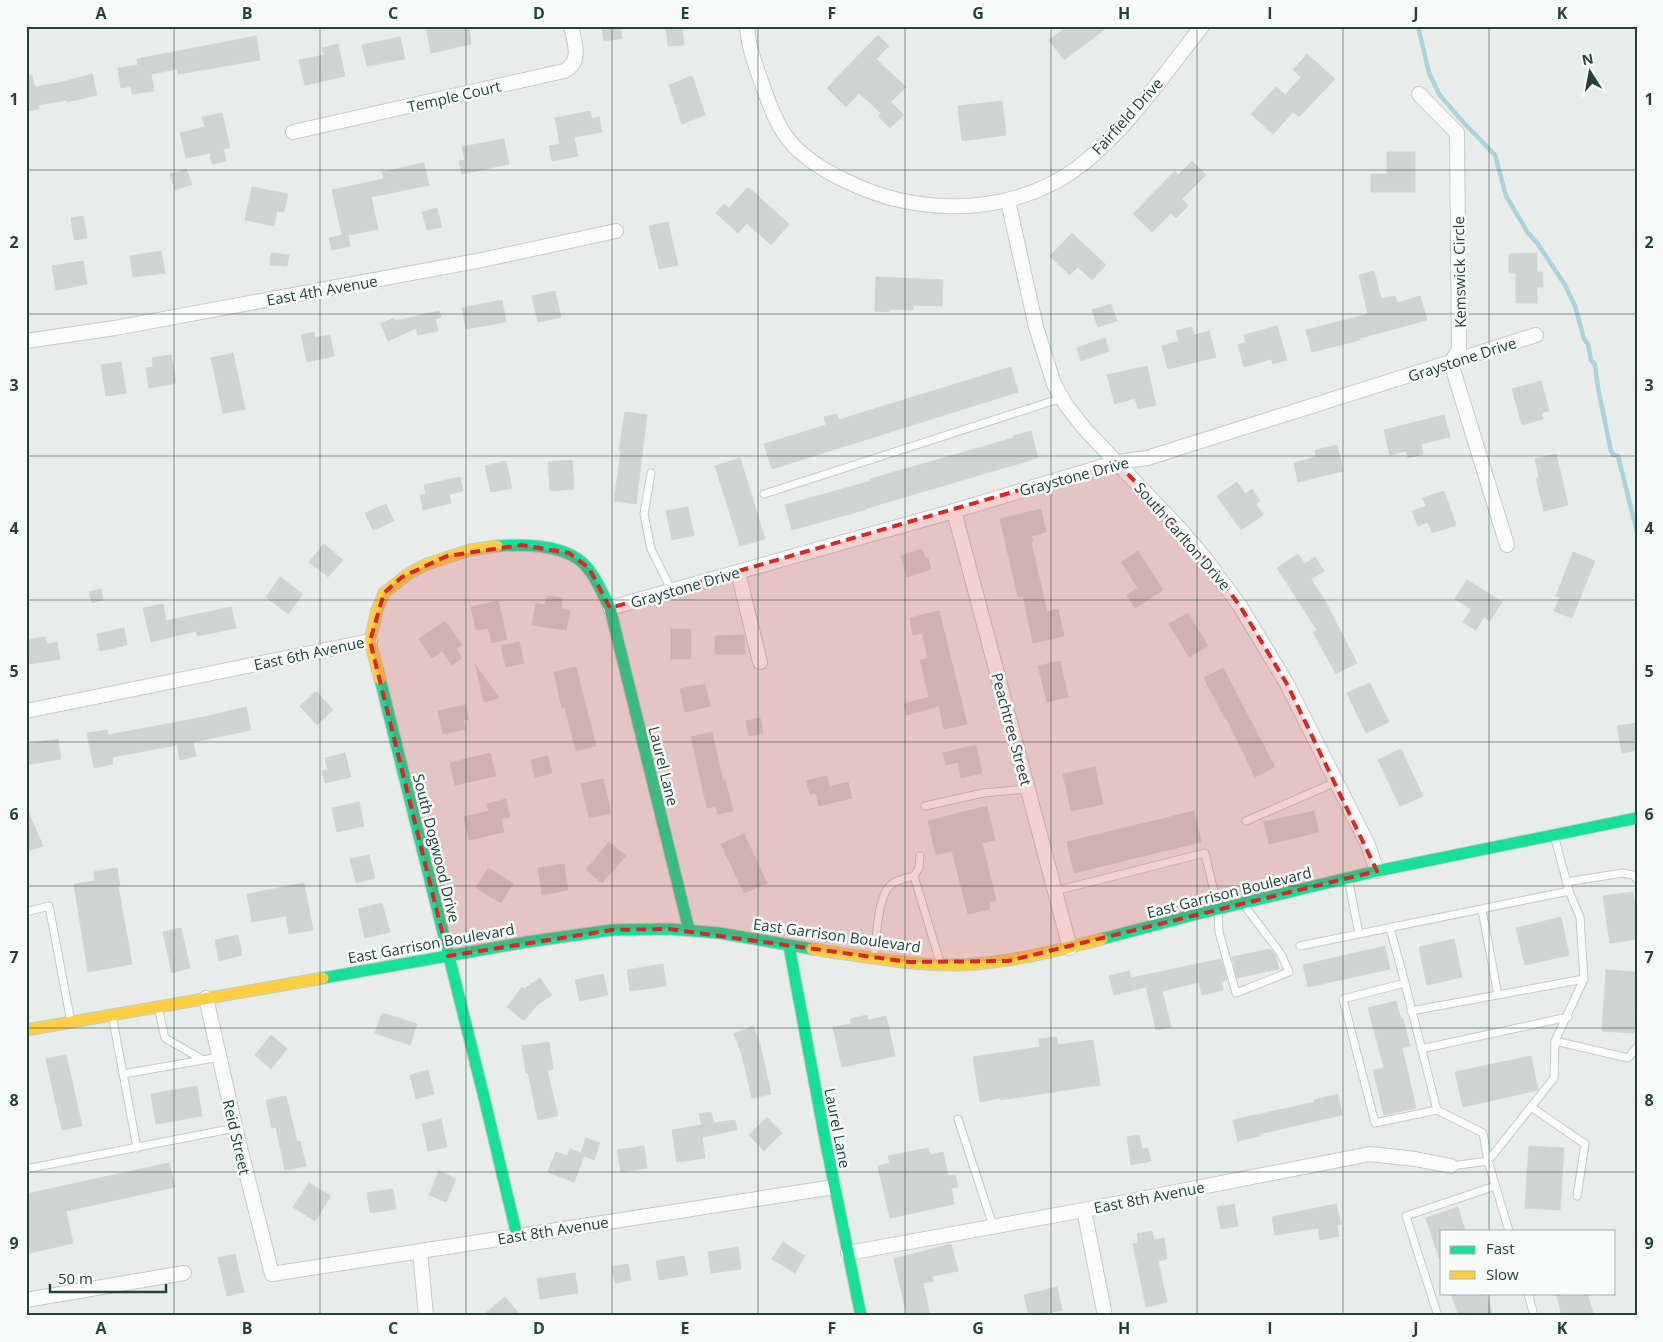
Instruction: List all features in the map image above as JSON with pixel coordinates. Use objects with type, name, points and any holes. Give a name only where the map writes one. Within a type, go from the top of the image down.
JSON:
[{"type":"main road","name":"East 6th Avenue","points":[[370,641],[375,616],[384,594],[402,577],[424,565],[447,556],[496,546],[545,547],[569,554],[589,568],[610,608]]},
{"type":"main road","name":"Laurel Lane","points":[[610,608],[689,930]]},
{"type":"main road","name":"South Dogwood Drive","points":[[370,641],[517,1236]]},
{"type":"main road","name":"East Garrison Boulevard","points":[[26,1030],[543,939],[612,930],[689,930],[909,962],[959,965],[1008,961],[1070,948],[1218,909],[1377,871],[1637,818]]},
{"type":"main road","name":"Laurel Lane","points":[[789,946],[834,1187],[861,1316]]},
{"type":"street","name":"Temple Court","points":[[294,132],[564,72],[574,63],[576,56],[571,26]]},
{"type":"street","name":"Fairfield Drive","points":[[747,26],[752,55],[779,125],[793,145],[811,161],[832,174],[878,195],[926,206],[951,207],[1008,201],[1056,182],[1080,166],[1102,148],[1151,91],[1202,26]]},
{"type":"street","name":"Kemswick Circle","points":[[1419,94],[1457,132],[1459,348],[1451,363]]},
{"type":"street","name":"South Carlton Drive","points":[[1008,201],[1036,327],[1054,384],[1084,428],[1179,528],[1204,557],[1240,606],[1287,684],[1368,845],[1377,871]]},
{"type":"street","name":"East 4th Avenue","points":[[26,341],[115,328],[463,264],[616,231]]},
{"type":"street","name":"Graystone Drive","points":[[610,608],[954,511],[1117,462],[1147,458],[1536,336]]},
{"type":"street","points":[[1451,363],[1507,545]]},
{"type":"street","name":"Peachtree Street","points":[[954,511],[1070,948]]},
{"type":"street","points":[[738,572],[760,662]]},
{"type":"street","name":"East 6th Avenue","points":[[26,711],[370,641]]},
{"type":"street","name":"Reid Street","points":[[206,998],[235,1128],[272,1274]]},
{"type":"street","name":"East 8th Avenue","points":[[848,1252],[1084,1210],[1370,1154],[1415,1159],[1451,1166]]},
{"type":"street","name":"East 8th Avenue","points":[[272,1274],[834,1187]]},
{"type":"street","points":[[1084,1210],[1105,1316]]},
{"type":"street","points":[[420,1251],[426,1316]]},
{"type":"street","points":[[26,1300],[184,1273]]},
{"type":"lane","points":[[764,494],[1062,398]]},
{"type":"lane","points":[[651,473],[644,514],[651,549],[672,591]]},
{"type":"lane","points":[[1246,821],[1336,782]]},
{"type":"lane","points":[[925,806],[983,793],[1027,789]]},
{"type":"lane","points":[[1451,1166],[1488,1161],[1554,1078],[1555,1041],[1568,1017],[1584,979],[1580,917],[1568,891],[1554,834]]},
{"type":"lane","points":[[1055,892],[1205,853],[1218,909],[1218,932],[1236,993],[1289,972],[1281,954],[1243,903]]},
{"type":"lane","points":[[874,958],[879,914],[884,896],[890,886],[900,880],[914,876],[919,868],[920,856]]},
{"type":"lane","points":[[1566,882],[1623,873],[1632,875],[1637,879]]},
{"type":"lane","points":[[914,876],[940,964]]},
{"type":"lane","points":[[1348,878],[1359,934]]},
{"type":"lane","points":[[1300,946],[1568,891]]},
{"type":"lane","points":[[26,912],[49,906],[71,1022]]},
{"type":"lane","points":[[1482,910],[1498,995]]},
{"type":"lane","points":[[1390,928],[1437,1110]]},
{"type":"lane","points":[[1411,1011],[1584,979]]},
{"type":"lane","points":[[1405,983],[1343,999],[1375,1122],[1437,1110],[1483,1133],[1488,1161],[1509,1230]]},
{"type":"lane","points":[[158,1007],[164,1038],[203,1060]]},
{"type":"lane","points":[[112,1014],[137,1148]]},
{"type":"lane","points":[[1421,1049],[1568,1017]]},
{"type":"lane","points":[[1555,1041],[1628,1058],[1637,1047]]},
{"type":"lane","points":[[123,1074],[219,1057]]},
{"type":"lane","points":[[1531,1107],[1585,1144],[1577,1196]]},
{"type":"lane","points":[[958,1119],[993,1226]]},
{"type":"lane","points":[[26,1169],[235,1128]]},
{"type":"lane","points":[[1438,1316],[1406,1216],[1495,1186]]},
{"type":"lane","points":[[1528,1294],[1534,1316]]},
{"type":"highlighted area","points":[[1117,462],[1204,557],[1240,606],[1287,684],[1377,871],[1008,961],[909,962],[669,929],[612,930],[448,956],[370,641],[384,593],[402,577],[447,556],[521,545],[569,553],[589,568],[610,608]]},
{"type":"building","points":[[426,26],[469,26],[471,44],[431,53]]},
{"type":"building","points":[[602,26],[620,26],[622,38],[604,41]]},
{"type":"building","points":[[666,26],[682,26],[684,45],[668,46]]},
{"type":"building","points":[[1068,26],[1109,26],[1064,60],[1049,40]]},
{"type":"building","points":[[878,35],[889,46],[876,59],[906,87],[891,102],[904,115],[890,128],[878,116],[881,113],[859,93],[846,107],[827,88]]},
{"type":"building","points":[[256,36],[260,60],[178,74],[177,69],[151,74],[154,91],[132,94],[131,86],[121,88],[118,68],[138,65],[137,59]]},
{"type":"building","points":[[400,37],[405,59],[367,66],[362,45]]},
{"type":"building","points":[[338,44],[345,76],[305,85],[299,60],[324,55],[322,48]]},
{"type":"building","points":[[1307,54],[1335,79],[1299,117],[1293,112],[1273,134],[1251,114],[1276,87],[1285,95],[1301,77],[1293,70]]},
{"type":"building","points":[[92,74],[97,95],[67,102],[67,100],[38,105],[39,109],[26,111],[26,76],[32,75],[35,87]]},
{"type":"building","points":[[692,76],[705,115],[682,124],[669,85]]},
{"type":"building","points":[[1002,101],[1006,135],[962,141],[958,106]]},
{"type":"building","points":[[590,111],[592,119],[599,117],[602,132],[574,137],[578,156],[552,161],[549,146],[560,144],[555,118]]},
{"type":"building","points":[[222,113],[230,148],[223,149],[226,161],[212,164],[210,153],[186,158],[180,133],[205,127],[202,117]]},
{"type":"building","points":[[504,139],[509,164],[462,174],[459,161],[465,160],[462,147]]},
{"type":"building","points":[[1387,152],[1415,152],[1415,192],[1371,192],[1371,174],[1387,174]]},
{"type":"building","points":[[1192,161],[1206,175],[1182,199],[1188,206],[1176,218],[1171,213],[1152,232],[1133,214],[1175,171],[1178,175]]},
{"type":"building","points":[[424,163],[429,185],[371,197],[378,229],[348,235],[350,246],[332,250],[329,238],[342,235],[332,190],[384,179],[382,172]]},
{"type":"building","points":[[186,169],[192,184],[175,190],[170,174]]},
{"type":"building","points":[[252,187],[288,194],[284,212],[277,211],[274,226],[245,220]]},
{"type":"building","points":[[748,187],[789,224],[771,245],[747,223],[738,233],[716,213],[724,204],[729,208]]},
{"type":"building","points":[[437,208],[442,227],[427,230],[422,212]]},
{"type":"building","points":[[83,216],[87,238],[74,240],[71,218]]},
{"type":"building","points":[[668,222],[678,265],[659,269],[649,226]]},
{"type":"building","points":[[1072,233],[1106,265],[1092,280],[1078,267],[1070,275],[1050,256]]},
{"type":"building","points":[[161,251],[165,273],[133,277],[130,256]]},
{"type":"building","points":[[271,253],[289,255],[287,266],[270,265]]},
{"type":"building","points":[[1537,253],[1537,272],[1542,272],[1543,287],[1537,287],[1537,303],[1516,303],[1516,273],[1509,273],[1509,254]]},
{"type":"building","points":[[83,261],[87,284],[56,290],[52,266]]},
{"type":"building","points":[[1374,271],[1381,299],[1395,296],[1397,303],[1420,296],[1427,320],[1312,352],[1306,330],[1368,314],[1359,275]]},
{"type":"building","points":[[876,277],[943,280],[942,306],[913,305],[913,310],[890,309],[890,312],[875,311]]},
{"type":"building","points":[[555,291],[561,317],[538,322],[532,296]]},
{"type":"building","points":[[502,300],[506,322],[466,329],[462,308]]},
{"type":"building","points":[[1111,304],[1117,321],[1098,327],[1092,310]]},
{"type":"building","points":[[439,311],[441,317],[435,319],[438,331],[418,335],[416,328],[388,341],[381,324],[394,318],[395,321]]},
{"type":"building","points":[[1277,326],[1287,360],[1273,364],[1271,359],[1244,367],[1238,345],[1246,342],[1244,335]]},
{"type":"building","points":[[1192,327],[1194,335],[1209,331],[1216,357],[1168,369],[1162,346],[1179,341],[1176,331]]},
{"type":"building","points":[[314,332],[315,338],[330,335],[334,356],[307,362],[301,335]]},
{"type":"building","points":[[1105,338],[1109,351],[1081,361],[1077,348]]},
{"type":"building","points":[[233,353],[245,409],[223,413],[211,358]]},
{"type":"building","points":[[171,355],[176,383],[149,388],[146,368],[153,367],[152,358]]},
{"type":"building","points":[[121,362],[126,393],[106,396],[101,365]]},
{"type":"building","points":[[1147,366],[1156,405],[1138,409],[1135,398],[1115,404],[1107,375]]},
{"type":"building","points":[[1011,367],[1018,392],[772,469],[764,444],[826,425],[824,417],[837,414],[838,420]]},
{"type":"building","points":[[1541,381],[1549,411],[1541,413],[1543,419],[1522,425],[1512,389]]},
{"type":"building","points":[[625,412],[647,415],[636,504],[614,501]]},
{"type":"building","points":[[1444,415],[1450,437],[1421,444],[1423,454],[1408,458],[1406,451],[1390,455],[1384,430]]},
{"type":"building","points":[[1031,431],[1038,458],[792,530],[785,505],[871,481],[870,479],[1013,438],[1013,436]]},
{"type":"building","points":[[1337,445],[1343,471],[1298,482],[1294,463],[1316,457],[1315,450]]},
{"type":"building","points":[[1556,454],[1568,505],[1544,511],[1536,478],[1539,477],[1535,459]]},
{"type":"building","points":[[740,458],[765,539],[740,546],[715,466]]},
{"type":"building","points":[[572,460],[574,489],[550,491],[548,462]]},
{"type":"building","points":[[506,461],[512,488],[491,492],[485,466]]},
{"type":"building","points":[[460,477],[463,491],[449,494],[451,503],[423,510],[420,495],[426,494],[424,485]]},
{"type":"building","points":[[1237,482],[1245,494],[1252,489],[1260,501],[1256,504],[1263,515],[1241,530],[1217,496]]},
{"type":"building","points":[[1444,491],[1456,525],[1432,533],[1428,522],[1418,526],[1412,511],[1426,506],[1423,498]]},
{"type":"building","points":[[386,504],[394,521],[373,530],[365,513]]},
{"type":"building","points":[[688,507],[694,535],[672,540],[666,511]]},
{"type":"building","points":[[1041,509],[1046,532],[1031,536],[1033,542],[1031,542],[1047,612],[1058,609],[1064,636],[1033,643],[1023,596],[1018,597],[1000,519]]},
{"type":"building","points":[[324,544],[343,560],[328,577],[309,562]]},
{"type":"building","points":[[922,549],[925,558],[928,558],[931,569],[907,577],[901,556]]},
{"type":"building","points":[[1138,551],[1163,590],[1135,608],[1127,595],[1138,588],[1121,562]]},
{"type":"building","points":[[1573,552],[1595,561],[1572,618],[1554,611],[1560,597],[1556,596]]},
{"type":"building","points":[[1298,554],[1305,564],[1315,557],[1324,571],[1311,579],[1325,601],[1357,663],[1336,674],[1313,632],[1317,630],[1277,568]]},
{"type":"building","points":[[280,577],[303,594],[288,614],[266,597]]},
{"type":"building","points":[[1467,580],[1502,602],[1490,621],[1484,617],[1476,630],[1463,622],[1471,609],[1455,599]]},
{"type":"building","points":[[101,589],[103,600],[92,603],[89,592]]},
{"type":"building","points":[[547,596],[562,598],[561,609],[570,611],[566,630],[532,625],[536,603],[545,605]]},
{"type":"building","points":[[498,601],[507,639],[492,643],[488,628],[476,630],[471,607]]},
{"type":"building","points":[[163,604],[166,621],[231,607],[236,628],[198,636],[196,631],[151,642],[143,608]]},
{"type":"building","points":[[939,611],[967,724],[944,729],[939,706],[907,715],[904,704],[929,697],[920,660],[928,658],[922,633],[913,635],[910,618]]},
{"type":"building","points":[[1188,613],[1208,646],[1189,657],[1169,624]]},
{"type":"building","points":[[445,621],[462,645],[456,649],[462,658],[452,665],[442,651],[432,658],[419,639]]},
{"type":"building","points":[[124,628],[127,645],[100,651],[97,634]]},
{"type":"building","points":[[671,629],[691,629],[691,659],[671,659]]},
{"type":"building","points":[[744,635],[745,654],[715,654],[715,636]]},
{"type":"building","points":[[45,637],[47,644],[57,642],[60,659],[30,664],[26,640]]},
{"type":"building","points":[[519,642],[524,663],[506,667],[501,646]]},
{"type":"building","points":[[1060,661],[1068,697],[1047,702],[1038,666]]},
{"type":"building","points":[[475,664],[499,698],[484,702]]},
{"type":"building","points":[[576,667],[596,746],[576,751],[565,707],[562,708],[554,672]]},
{"type":"building","points":[[1223,668],[1275,767],[1255,777],[1227,719],[1204,678]]},
{"type":"building","points":[[1370,683],[1389,722],[1366,733],[1347,693]]},
{"type":"building","points":[[705,684],[710,706],[685,712],[680,689]]},
{"type":"building","points":[[316,691],[333,710],[317,725],[300,706]]},
{"type":"building","points":[[465,705],[469,719],[463,720],[465,729],[443,734],[438,711]]},
{"type":"building","points":[[246,707],[251,730],[193,742],[196,756],[180,760],[177,745],[112,757],[113,764],[94,768],[87,733],[107,730],[108,735]]},
{"type":"building","points":[[760,718],[763,733],[749,736],[746,721]]},
{"type":"building","points":[[1637,723],[1637,750],[1622,753],[1617,726]]},
{"type":"building","points":[[712,732],[723,781],[725,780],[733,811],[718,814],[716,806],[707,808],[691,737]]},
{"type":"building","points":[[58,739],[61,759],[26,765],[26,744]]},
{"type":"building","points":[[976,745],[982,773],[961,778],[958,762],[946,765],[943,753]]},
{"type":"building","points":[[1401,749],[1423,796],[1400,806],[1378,760]]},
{"type":"building","points":[[345,753],[351,777],[325,783],[322,771],[328,770],[325,758]]},
{"type":"building","points":[[490,753],[496,776],[455,785],[450,763]]},
{"type":"building","points":[[548,756],[552,773],[535,777],[531,760]]},
{"type":"building","points":[[1095,767],[1103,804],[1071,811],[1063,774]]},
{"type":"building","points":[[827,776],[829,787],[848,782],[852,798],[819,806],[816,793],[810,794],[806,781]]},
{"type":"building","points":[[603,779],[611,813],[589,818],[581,784]]},
{"type":"building","points":[[506,799],[510,817],[501,819],[504,832],[469,840],[464,817],[489,811],[487,804]]},
{"type":"building","points":[[359,802],[364,826],[337,832],[332,808]]},
{"type":"building","points":[[987,806],[995,840],[982,843],[996,900],[989,902],[990,909],[968,914],[952,851],[936,855],[928,821]]},
{"type":"building","points":[[26,807],[43,846],[26,852]]},
{"type":"building","points":[[1194,811],[1201,842],[1074,873],[1067,842]]},
{"type":"building","points":[[1314,811],[1319,832],[1269,844],[1264,822]]},
{"type":"building","points":[[744,834],[767,883],[744,893],[721,844]]},
{"type":"building","points":[[609,842],[626,856],[602,883],[586,870]]},
{"type":"building","points":[[369,855],[375,878],[356,883],[350,859]]},
{"type":"building","points":[[564,864],[568,890],[542,895],[538,868]]},
{"type":"building","points":[[117,868],[120,886],[118,886],[132,964],[88,972],[74,884],[95,881],[94,872]]},
{"type":"building","points":[[488,868],[513,883],[501,903],[476,888]]},
{"type":"building","points":[[304,883],[313,930],[289,934],[286,916],[252,922],[247,894]]},
{"type":"building","points":[[1633,892],[1637,917],[1637,939],[1610,943],[1603,896]]},
{"type":"building","points":[[382,903],[390,932],[365,938],[358,909]]},
{"type":"building","points":[[1561,917],[1569,955],[1525,965],[1516,928]]},
{"type":"building","points":[[181,928],[190,968],[172,973],[163,932]]},
{"type":"building","points":[[238,935],[242,955],[219,961],[215,940]]},
{"type":"building","points":[[1454,939],[1462,977],[1427,985],[1419,947]]},
{"type":"building","points":[[1385,946],[1390,969],[1308,987],[1303,965]]},
{"type":"building","points":[[1270,949],[1276,957],[1279,969],[1237,978],[1232,957]]},
{"type":"building","points":[[1221,959],[1227,980],[1221,982],[1223,990],[1202,995],[1199,982],[1162,991],[1171,1027],[1156,1030],[1146,987],[1114,995],[1109,976],[1129,971],[1131,978]]},
{"type":"building","points":[[663,964],[666,986],[630,991],[627,970]]},
{"type":"building","points":[[1606,970],[1637,972],[1634,1033],[1602,1031]]},
{"type":"building","points":[[603,974],[608,995],[580,1001],[575,980]]},
{"type":"building","points":[[540,978],[552,995],[537,1005],[524,1021],[507,1007],[522,987],[524,989]]},
{"type":"building","points":[[1396,1001],[1410,1046],[1402,1048],[1416,1108],[1384,1115],[1373,1070],[1384,1068],[1368,1008]]},
{"type":"building","points":[[382,1013],[417,1024],[410,1045],[375,1033]]},
{"type":"building","points":[[867,1015],[868,1020],[886,1016],[895,1056],[842,1067],[833,1027],[852,1024],[850,1019]]},
{"type":"building","points":[[753,1026],[760,1044],[771,1094],[752,1098],[742,1055],[734,1034]]},
{"type":"building","points":[[271,1035],[287,1049],[271,1069],[255,1055]]},
{"type":"building","points":[[1057,1037],[1058,1045],[1093,1040],[1100,1085],[980,1102],[973,1057],[1040,1047],[1039,1039]]},
{"type":"building","points":[[549,1042],[553,1069],[547,1070],[558,1116],[538,1120],[528,1073],[526,1073],[522,1046]]},
{"type":"building","points":[[66,1055],[82,1126],[62,1130],[46,1059]]},
{"type":"building","points":[[1531,1056],[1538,1090],[1463,1107],[1455,1072]]},
{"type":"building","points":[[428,1070],[434,1094],[416,1099],[410,1075]]},
{"type":"building","points":[[197,1086],[202,1116],[156,1124],[151,1094]]},
{"type":"building","points":[[1338,1094],[1342,1115],[1259,1134],[1260,1136],[1238,1141],[1233,1120],[1315,1102],[1314,1100]]},
{"type":"building","points":[[286,1096],[297,1142],[300,1141],[306,1166],[285,1170],[276,1127],[272,1128],[266,1100]]},
{"type":"building","points":[[711,1112],[714,1123],[735,1120],[737,1130],[702,1137],[705,1158],[677,1162],[672,1130],[702,1125],[699,1114]]},
{"type":"building","points":[[767,1117],[782,1133],[764,1151],[749,1135]]},
{"type":"building","points":[[441,1119],[447,1147],[428,1151],[422,1124]]},
{"type":"building","points":[[1139,1135],[1142,1149],[1148,1148],[1151,1161],[1131,1165],[1127,1137]]},
{"type":"building","points":[[586,1138],[600,1143],[594,1160],[584,1156],[574,1182],[548,1172],[556,1152],[567,1156],[570,1149],[581,1153]]},
{"type":"building","points":[[644,1146],[647,1168],[621,1172],[617,1150]]},
{"type":"building","points":[[1529,1146],[1564,1148],[1560,1210],[1525,1208]]},
{"type":"building","points":[[928,1148],[930,1155],[943,1152],[948,1176],[955,1175],[958,1187],[951,1188],[954,1204],[890,1218],[878,1166],[890,1163],[888,1156]]},
{"type":"building","points":[[169,1163],[175,1187],[66,1211],[73,1243],[26,1254],[26,1194]]},
{"type":"building","points":[[439,1171],[456,1179],[446,1202],[429,1195]]},
{"type":"building","points":[[309,1183],[331,1196],[315,1221],[293,1207]]},
{"type":"building","points":[[393,1189],[396,1209],[370,1213],[367,1193]]},
{"type":"building","points":[[1234,1204],[1238,1226],[1221,1229],[1217,1207]]},
{"type":"building","points":[[1336,1204],[1341,1224],[1337,1225],[1339,1236],[1320,1240],[1318,1228],[1275,1235],[1272,1217]]},
{"type":"building","points":[[1458,1207],[1465,1230],[1440,1230],[1440,1258],[1439,1258],[1426,1218]]},
{"type":"building","points":[[1152,1231],[1154,1240],[1164,1238],[1167,1259],[1158,1261],[1167,1302],[1146,1307],[1133,1244],[1138,1243],[1137,1234]]},
{"type":"building","points":[[783,1242],[805,1256],[795,1273],[772,1259]]},
{"type":"building","points":[[951,1244],[958,1271],[932,1276],[933,1281],[923,1283],[930,1316],[907,1316],[894,1259]]},
{"type":"building","points":[[738,1247],[741,1269],[711,1273],[708,1252]]},
{"type":"building","points":[[235,1254],[244,1292],[227,1296],[218,1258]]},
{"type":"building","points":[[684,1256],[688,1275],[659,1280],[656,1261]]},
{"type":"building","points":[[628,1264],[631,1280],[615,1283],[612,1267]]},
{"type":"building","points":[[575,1273],[578,1293],[540,1299],[537,1279]]},
{"type":"building","points":[[1057,1287],[1062,1310],[1029,1316],[1024,1295]]},
{"type":"building","points":[[1451,1294],[1484,1294],[1487,1296],[1493,1316],[1459,1316]]},
{"type":"building","points":[[1556,1294],[1587,1294],[1594,1316],[1562,1316]]},
{"type":"building","points":[[505,1297],[521,1316],[482,1316]]},
{"type":"waterway","points":[[1418,26],[1429,73],[1439,94],[1495,155],[1506,196],[1528,233],[1538,244],[1565,285],[1575,306],[1584,339],[1588,344],[1591,360],[1595,365],[1611,451],[1613,455],[1618,456],[1637,532]]},
{"type":"traffic: fast","points":[[497,546],[543,547],[566,552],[576,557],[592,574],[610,608],[689,930]]},
{"type":"traffic: fast","points":[[380,679],[517,1236]]},
{"type":"traffic: fast","points":[[1102,939],[1377,871],[1637,818]]},
{"type":"traffic: fast","points":[[323,978],[527,942],[612,930],[669,929],[719,933],[812,949]]},
{"type":"traffic: fast","points":[[789,946],[826,1144],[861,1316]]},
{"type":"traffic: slow","points":[[380,679],[370,641],[377,610],[384,593],[408,574],[427,564],[470,550],[497,546]]},
{"type":"traffic: slow","points":[[812,949],[905,962],[960,965],[1014,959],[1102,939]]},
{"type":"traffic: slow","points":[[26,1030],[323,978]]}]
